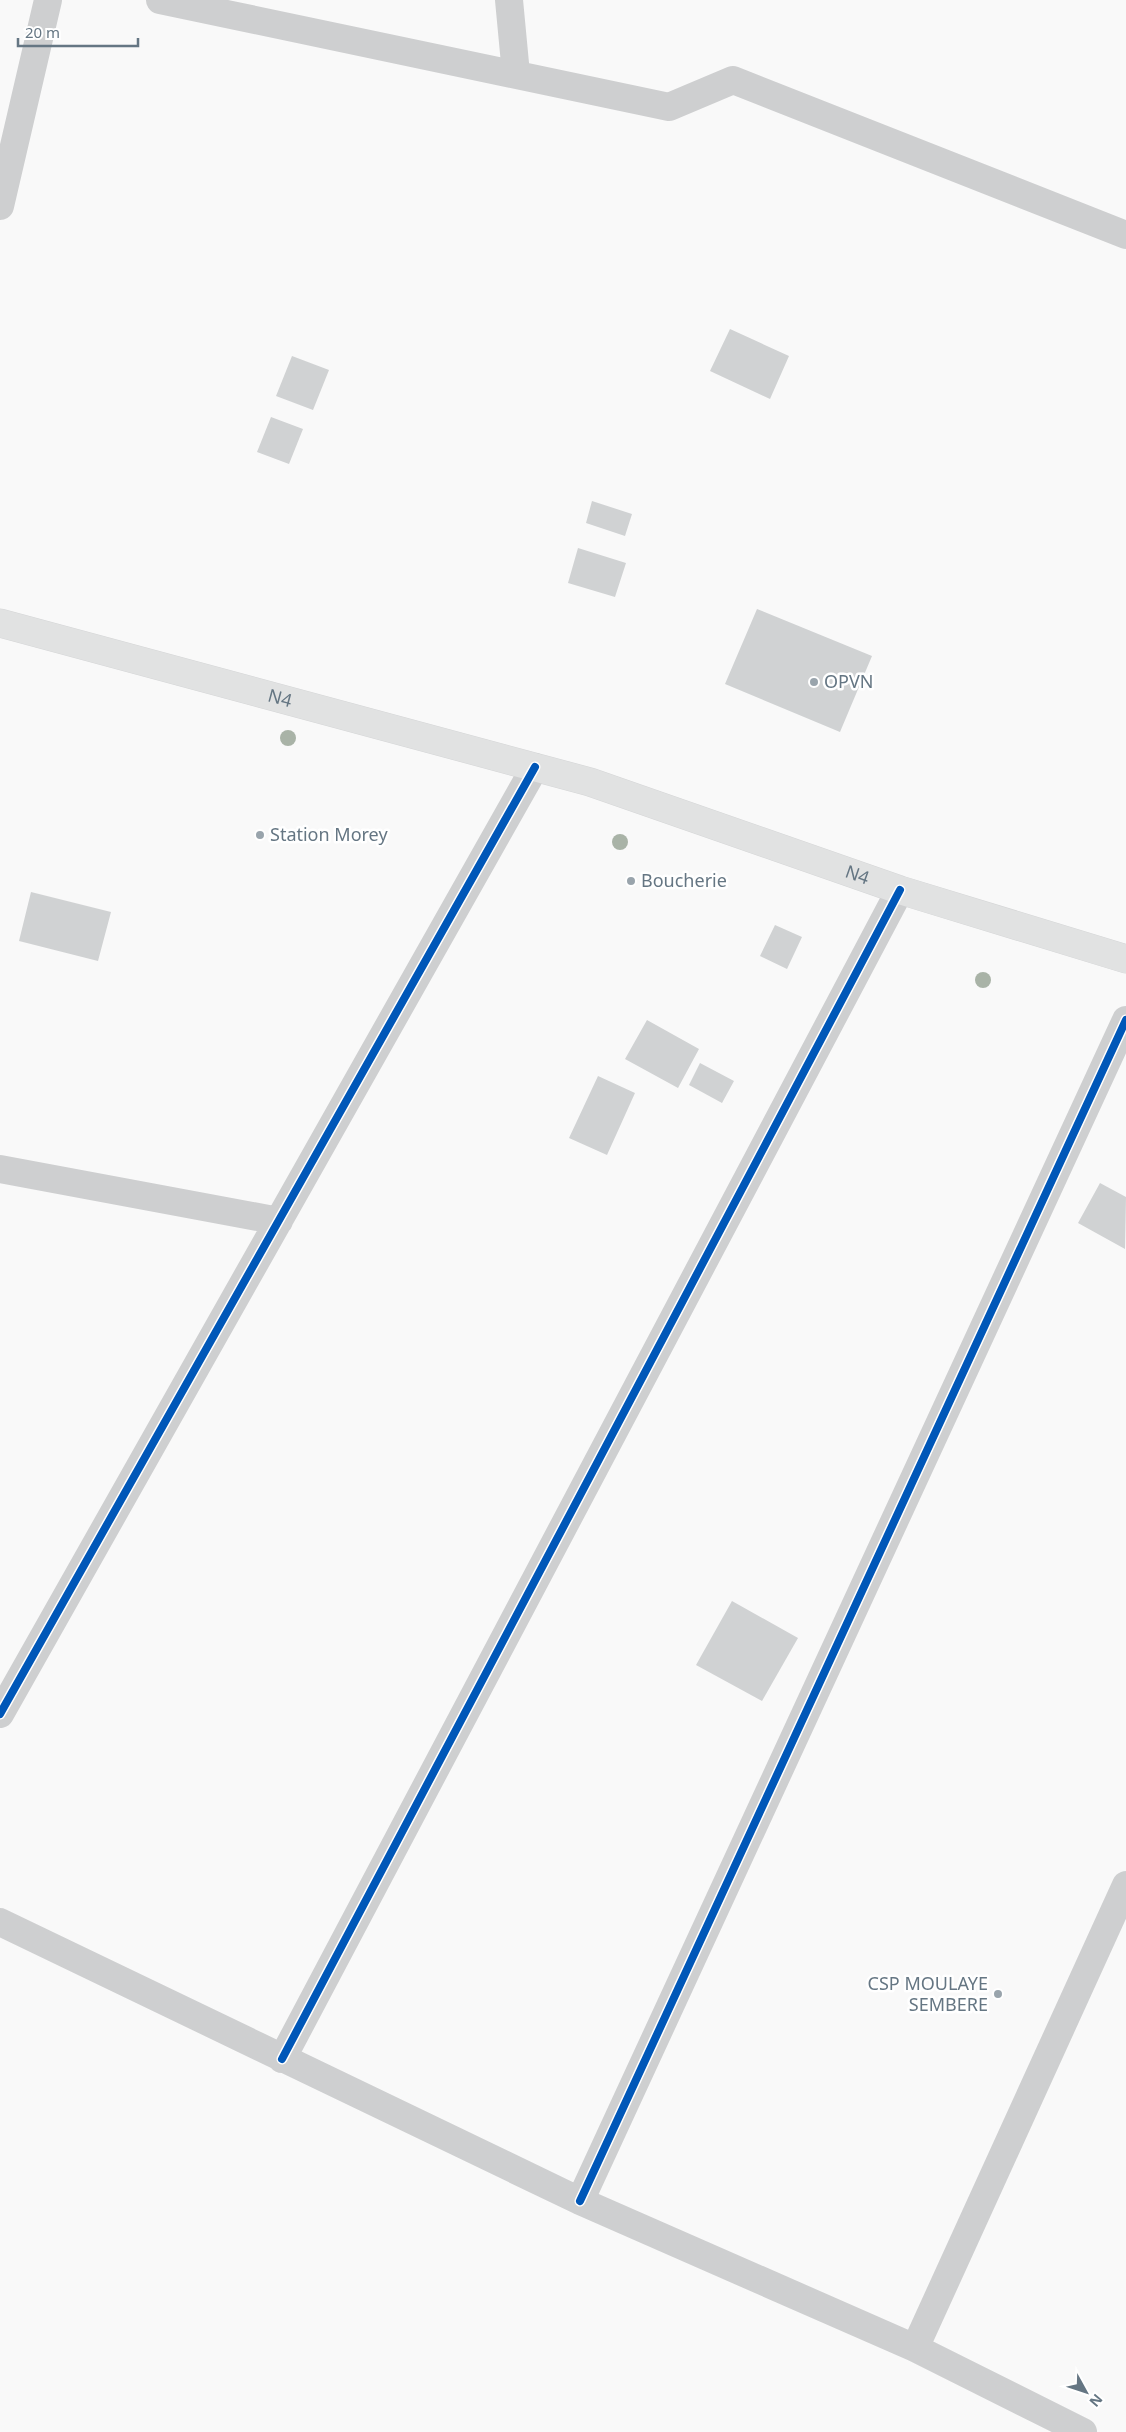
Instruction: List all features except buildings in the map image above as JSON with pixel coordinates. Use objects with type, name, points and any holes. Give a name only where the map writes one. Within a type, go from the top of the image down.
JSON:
[{"type":"main road","name":"N4","points":[[0,622],[590,782],[900,890],[1126,959]]},
{"type":"street","points":[[0,206],[48,0]]},
{"type":"street","points":[[160,0],[669,107],[733,80],[1126,235]]},
{"type":"street","points":[[509,0],[516,74]]},
{"type":"street","points":[[0,1714],[279,1221],[548,771]]},
{"type":"street","points":[[282,2059],[900,890]]},
{"type":"street","points":[[580,2201],[1126,1020]]},
{"type":"street","points":[[0,1169],[279,1221]]},
{"type":"street","points":[[915,2348],[1126,1885]]},
{"type":"street","points":[[0,1922],[580,2201],[915,2348],[1083,2432]]},
{"type":"cycle path","points":[[0,1714],[535,767]]},
{"type":"cycle path","points":[[282,2059],[900,890]]},
{"type":"cycle path","points":[[580,2201],[1126,1020]]},
{"type":"place","name":"OPVN","points":[[814,682]]},
{"type":"place","name":"Station Morey","points":[[260,835]]},
{"type":"place","name":"Boucherie","points":[[631,881]]},
{"type":"place","name":"CSP MOULAYE SEMBERE","points":[[998,1994]]}]
